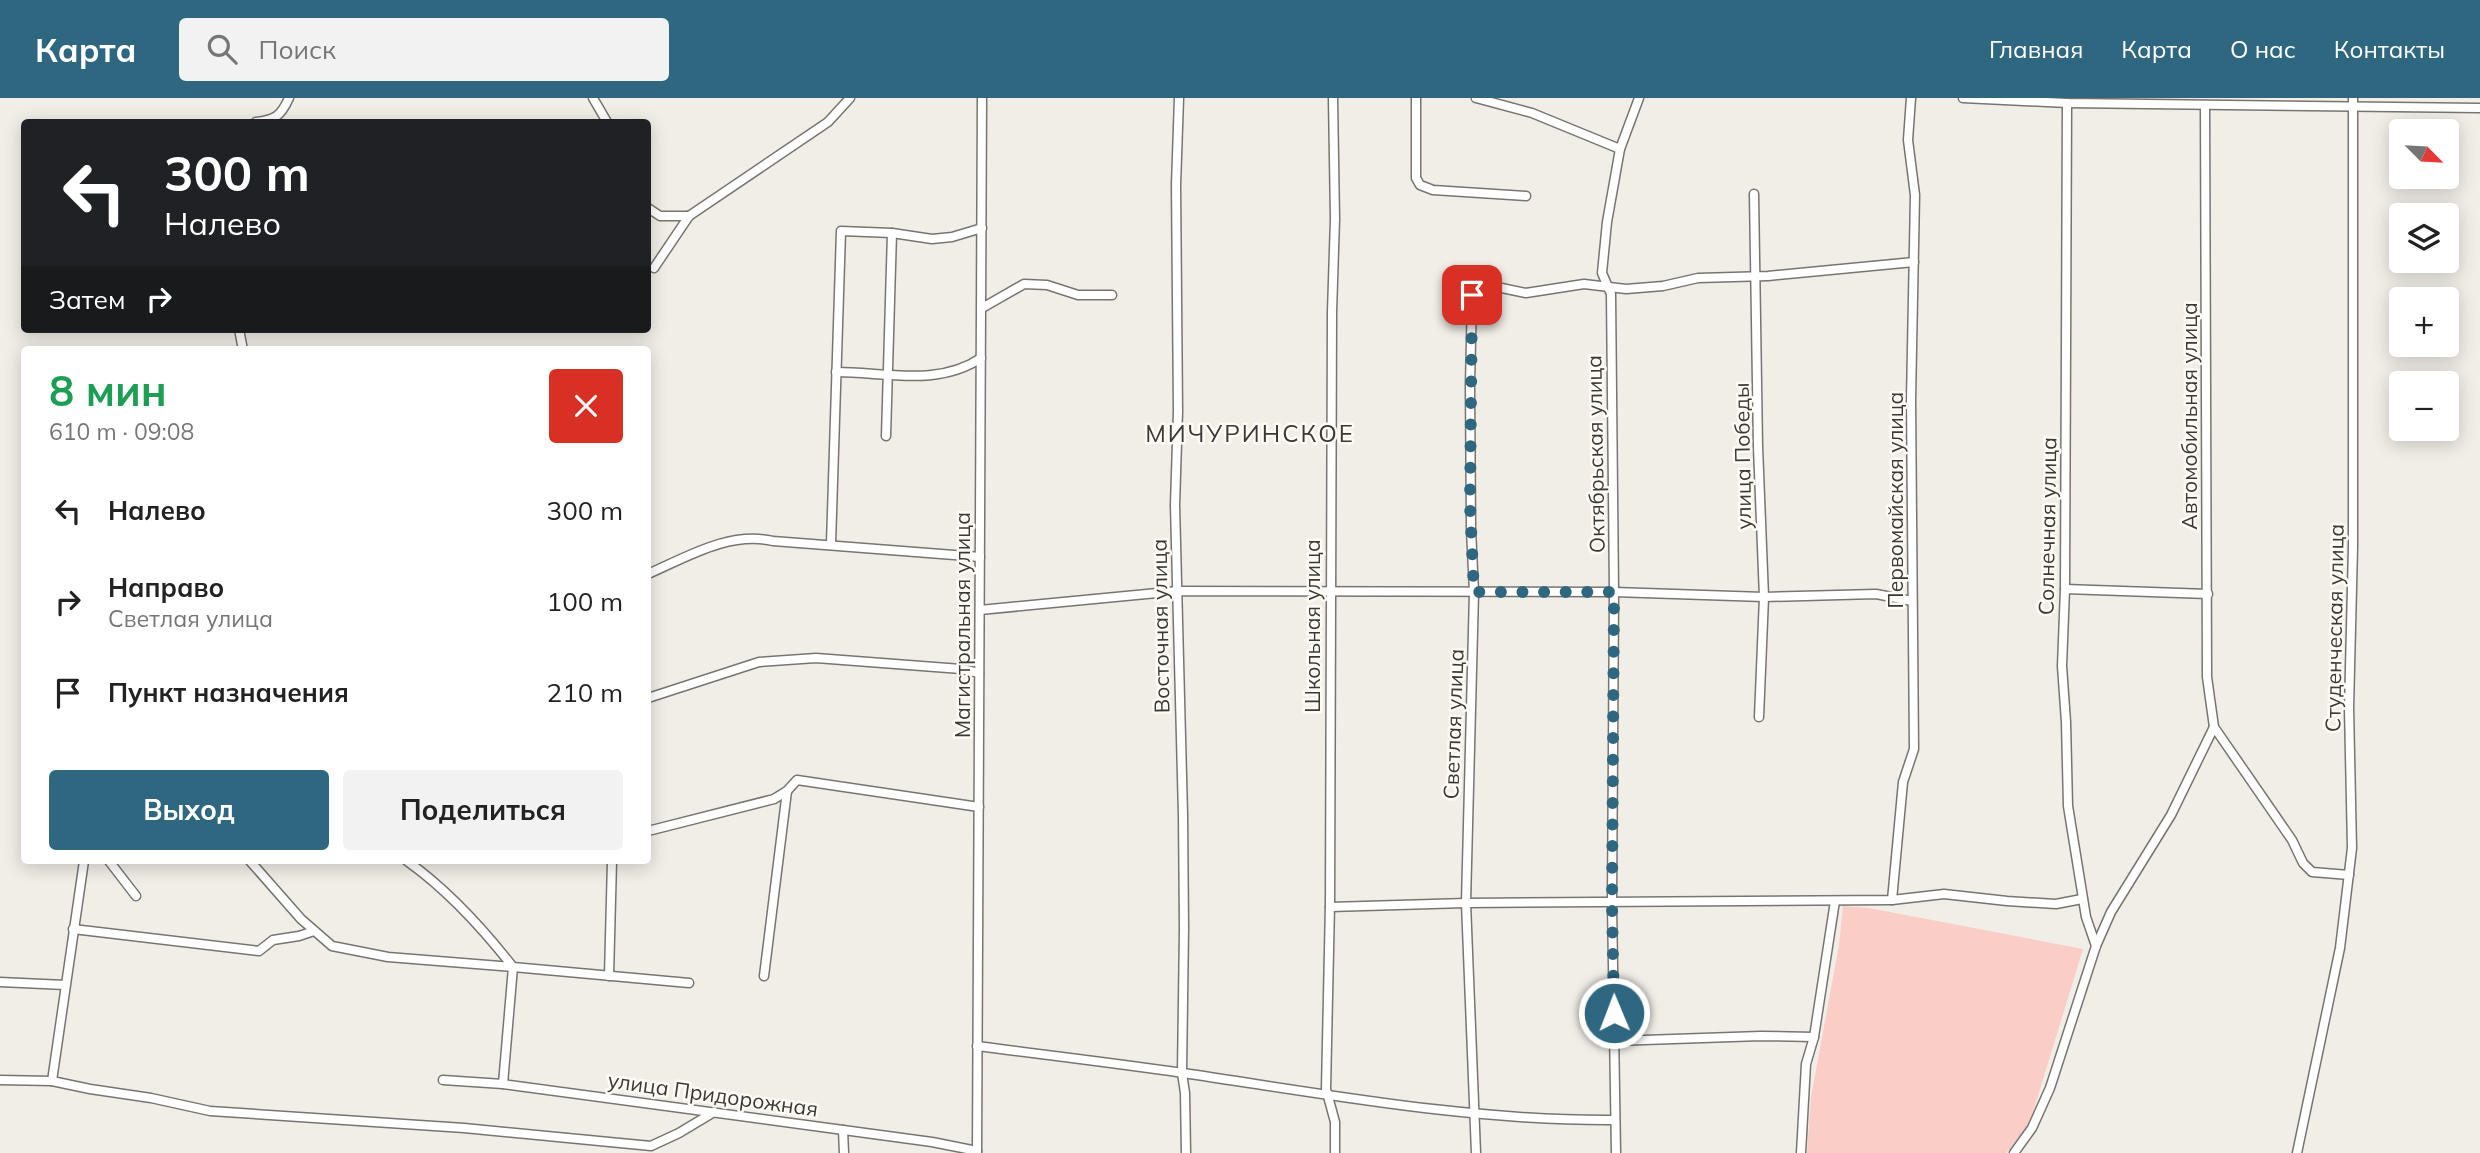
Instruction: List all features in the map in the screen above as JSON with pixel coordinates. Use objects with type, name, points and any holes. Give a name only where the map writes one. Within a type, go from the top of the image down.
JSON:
[{"type":"street","points":[[275,119],[282,114],[289,98]]},
{"type":"street","points":[[593,98],[605,119]]},
{"type":"street","points":[[653,268],[689,216],[828,122],[850,98]]},
{"type":"street","name":"Магистральная улица","points":[[977,1152],[982,98]]},
{"type":"street","name":"Восточная улица","points":[[1179,98],[1175,185],[1178,411],[1175,505],[1184,903],[1182,1073],[1186,1153]]},
{"type":"street","name":"Школьная улица","points":[[1333,98],[1335,219],[1329,590],[1330,907],[1326,1089],[1335,1122],[1335,1153]]},
{"type":"street","points":[[1416,98],[1416,178],[1419,185],[1433,190],[1526,196]]},
{"type":"street","points":[[1476,98],[1532,113],[1620,149]]},
{"type":"street","name":"Октябрьская улица","points":[[1616,1153],[1612,904],[1614,592],[1611,294],[1602,273],[1607,222],[1620,149],[1639,98]]},
{"type":"street","name":"Первомайская улица","points":[[1892,900],[1903,782],[1914,749],[1911,400],[1915,195],[1908,139],[1911,98]]},
{"type":"street","points":[[1963,98],[2205,105],[2353,102],[2480,108]]},
{"type":"street","name":"Студенческая улица","points":[[2297,1153],[2340,948],[2352,848],[2349,708],[2353,534],[2353,102]]},
{"type":"street","name":"Солнечная улица","points":[[2067,103],[2065,589],[2062,666],[2068,806],[2082,899],[2096,946]]},
{"type":"street","name":"Автомобильная улица","points":[[2205,105],[2207,677],[2214,727]]},
{"type":"street","name":"улица Победы","points":[[1754,194],[1758,447],[1764,597],[1759,717]]},
{"type":"street","points":[[651,210],[660,216],[689,216]]},
{"type":"street","points":[[831,544],[841,231],[892,233],[932,239],[952,237],[982,228]]},
{"type":"street","points":[[886,436],[892,233]]},
{"type":"street","points":[[1608,287],[1626,289],[1663,286],[1698,278],[1756,276],[1914,262]]},
{"type":"street","points":[[982,308],[1016,287],[1032,283],[1077,295],[1112,295]]},
{"type":"street","name":"Светлая улица","points":[[1476,1153],[1466,903],[1474,592],[1471,529],[1472,295],[1478,283],[1526,292],[1584,284],[1608,287]]},
{"type":"street","points":[[836,372],[938,376],[970,366],[981,358]]},
{"type":"street","points":[[651,573],[721,543],[756,537],[773,541],[980,556]]},
{"type":"street","points":[[2065,589],[2208,594]]},
{"type":"street","points":[[980,610],[1178,591],[1614,592],[1764,597],[1876,594],[1912,601]]},
{"type":"street","points":[[651,697],[759,662],[816,658],[961,669],[979,673]]},
{"type":"street","points":[[2014,1153],[2032,1128],[2050,1088],[2096,946],[2111,912],[2171,816],[2214,727],[2292,840],[2307,868],[2312,872],[2349,875]]},
{"type":"street","points":[[651,830],[774,799],[797,780],[979,807]]},
{"type":"street","points":[[764,976],[787,790]]},
{"type":"street","points":[[52,1081],[84,864]]},
{"type":"street","points":[[111,864],[136,896]]},
{"type":"street","points":[[253,864],[314,931],[332,946],[388,957],[689,983]]},
{"type":"street","points":[[411,864],[433,882],[500,950],[513,967],[503,1083]]},
{"type":"street","points":[[609,976],[612,864]]},
{"type":"street","points":[[1330,907],[1466,903],[1892,900],[1944,894],[2056,904],[2082,899]]},
{"type":"street","points":[[1801,1153],[1806,1064],[1814,1037],[1835,901]]},
{"type":"street","points":[[73,929],[259,951],[273,940],[314,931]]},
{"type":"street","points":[[0,982],[65,985]]},
{"type":"street","points":[[1615,1041],[1761,1035],[1814,1037]]},
{"type":"street","points":[[977,1046],[1182,1073],[1328,1096],[1577,1121],[1615,1120]]},
{"type":"street","points":[[0,1080],[52,1081],[209,1111],[464,1128],[651,1146],[715,1112]]},
{"type":"street","name":"улица Придорожная","points":[[443,1080],[503,1083],[932,1142],[977,1152]]},
{"type":"street","points":[[843,1130],[844,1153]]},
{"type":"shaded area","points":[[1843,906],[1869,908],[2083,949],[2029,1125],[2006,1153],[1807,1153],[1811,1097],[1839,945]]},
{"type":"district","name":"МИЧУРИНСКОЕ","points":[[1250,433]]},
{"type":"route","points":[[1472,295],[1470,505],[1474,592],[1614,592],[1614,1013]]}]
